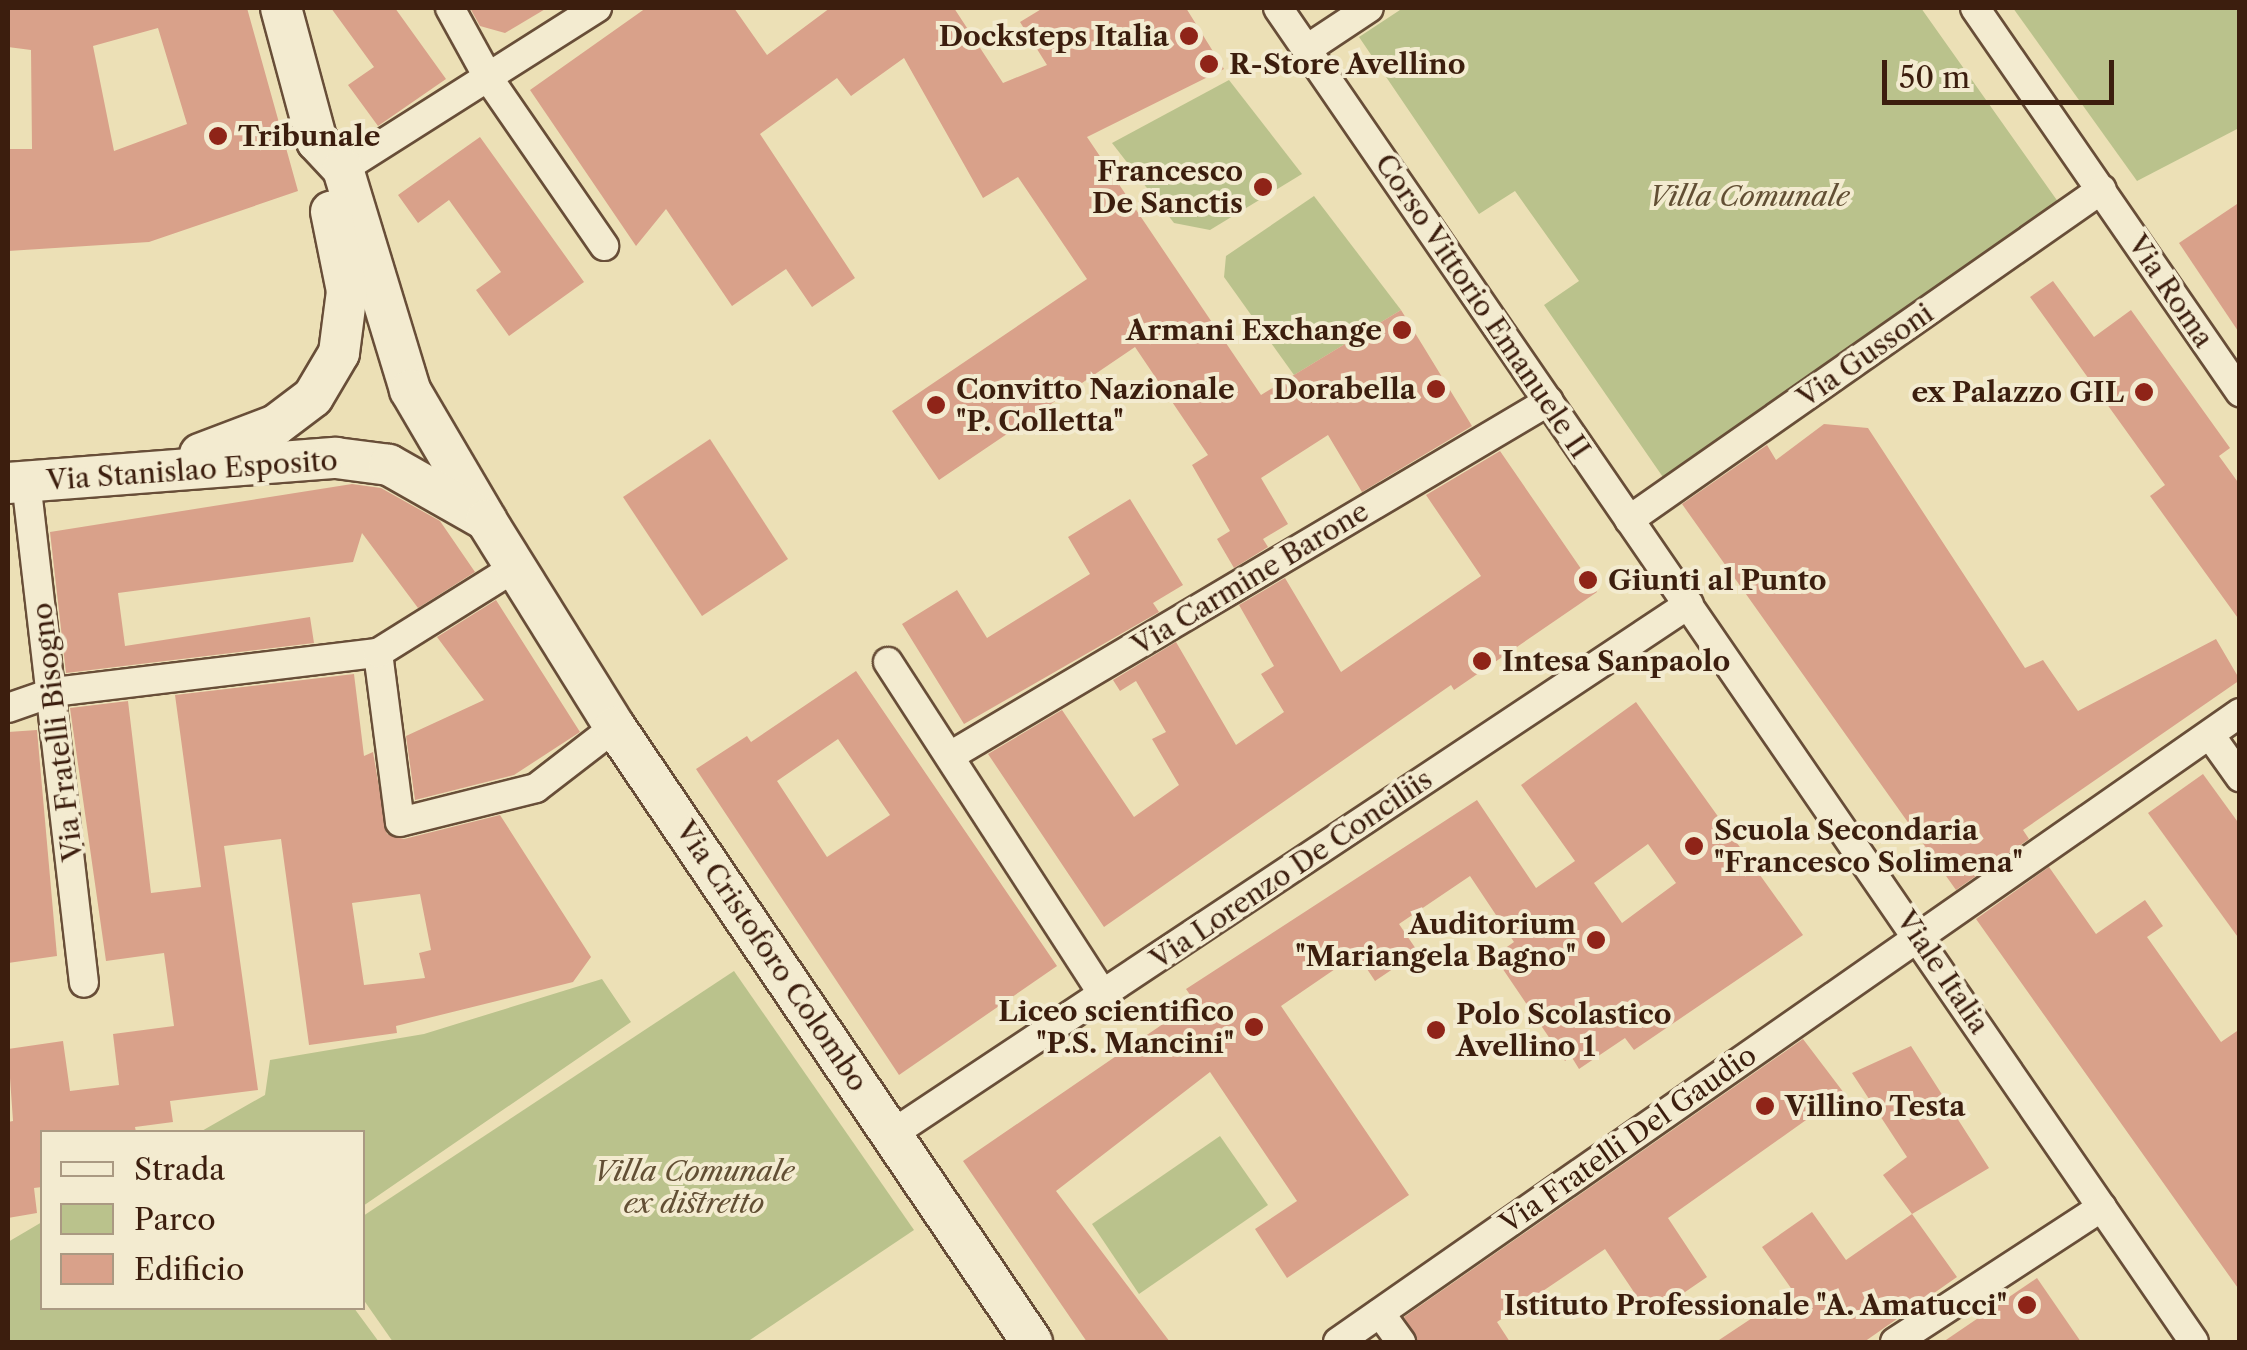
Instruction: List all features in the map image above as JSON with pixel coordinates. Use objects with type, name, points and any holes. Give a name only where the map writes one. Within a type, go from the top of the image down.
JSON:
[{"type":"street","points":[[281,8],[410,390],[486,520]]},
{"type":"street","points":[[450,8],[489,79],[604,246]]},
{"type":"street","points":[[330,155],[489,79],[597,8]]},
{"type":"street","name":"Corso Vittorio Emanuele II","points":[[1278,8],[1689,604]]},
{"type":"street","points":[[1306,49],[1369,8]]},
{"type":"street","name":"Via Roma","points":[[1975,8],[2240,392]]},
{"type":"street","points":[[168,466],[276,424],[313,396],[339,353],[347,291],[330,155]]},
{"type":"street","name":"Via Gussoni","points":[[1629,520],[2102,189]]},
{"type":"street","name":"Via Carmine Barone","points":[[950,756],[1550,401]]},
{"type":"street","name":"Via Stanislao Esposito","points":[[17,482],[168,466],[336,458],[389,465],[486,520],[518,565]]},
{"type":"street","name":"Via Fratelli Bisogno","points":[[17,482],[54,692],[84,983]]},
{"type":"street","points":[[8,708],[54,692],[378,654],[518,565]]},
{"type":"street","name":"Via Cristoforo Colombo","points":[[518,565],[615,727],[1032,1342]]},
{"type":"street","name":"Viale Italia","points":[[1689,604],[2194,1342]]},
{"type":"street","name":"Via Lorenzo De Conciliis","points":[[892,1134],[1689,604]]},
{"type":"street","points":[[378,654],[400,822],[536,788],[615,727]]},
{"type":"street","points":[[888,662],[1103,994]]},
{"type":"street","name":"Via Fratelli Del Gaudio","points":[[1338,1342],[1917,933],[2240,713]]},
{"type":"street","points":[[2210,735],[2240,777]]},
{"type":"street","points":[[1895,1342],[2102,1206]]},
{"type":"street","points":[[1380,1313],[1401,1342]]},
{"type":"green space","name":"Villa Comunale","points":[[1403,8],[1921,8],[2061,206],[1667,483],[1544,305],[1579,281],[1515,191],[1479,214],[1359,37]]},
{"type":"green space","points":[[2013,8],[2239,8],[2239,128],[2137,181]]},
{"type":"green space","points":[[1229,80],[1302,174],[1210,230],[1174,223],[1112,143]]},
{"type":"green space","points":[[1314,196],[1401,310],[1294,375],[1224,277],[1226,256]]},
{"type":"green space","name":"Villa Comunale ex distretto","points":[[734,971],[914,1230],[747,1342],[393,1342],[365,1302],[365,1215]]},
{"type":"green space","points":[[602,979],[631,1022],[365,1205],[365,1130],[204,1130],[265,1095],[270,1060],[424,1034]]},
{"type":"green space","points":[[1220,1136],[1268,1205],[1139,1294],[1092,1224]]},
{"type":"green space","points":[[40,1223],[40,1310],[355,1310],[379,1342],[8,1342],[8,1242]]},
{"type":"building","name":"Tribunale","points":[[8,8],[247,8],[298,191],[149,242],[8,251],[8,149],[32,149],[31,50],[8,47]],"holes":[[[158,28],[187,124],[114,151],[93,46]]]},
{"type":"building","points":[[331,8],[395,8],[446,79],[378,126],[348,85],[374,67]]},
{"type":"building","points":[[470,8],[547,8],[505,33],[480,26]]},
{"type":"building","points":[[646,8],[734,8],[767,55],[830,8],[954,8],[1003,83],[1047,65],[1020,22],[1043,8],[1186,8],[1224,69],[1087,137],[1261,395],[1401,310],[1472,426],[1362,492],[1328,435],[1261,478],[1288,524],[1263,539],[1268,547],[1234,568],[1217,539],[1230,531],[1192,465],[1208,455],[1135,347],[939,480],[892,411],[1087,279],[1018,177],[983,198],[904,58],[851,96],[837,78],[760,134],[855,278],[812,307],[786,269],[732,306],[666,209],[636,246],[530,90]]},
{"type":"building","points":[[480,137],[584,282],[509,336],[476,290],[501,272],[449,200],[418,223],[398,195]]},
{"type":"building","points":[[2240,202],[2240,334],[2179,243]]},
{"type":"building","name":"ex Palazzo GIL","points":[[2053,281],[2094,337],[2131,310],[2230,448],[2219,456],[2240,485],[2240,621],[2150,496],[2165,485],[2030,297]]},
{"type":"building","points":[[1824,424],[1868,428],[2025,668],[2043,660],[2078,711],[2216,639],[2240,680],[2023,830],[2029,839],[1956,890],[1682,504],[1767,445],[1776,460]]},
{"type":"building","points":[[710,439],[788,559],[702,616],[623,497]]},
{"type":"building","points":[[1500,451],[1597,592],[1454,690],[1451,685],[1104,927],[988,754],[1062,710],[1134,817],[1179,785],[1152,739],[1166,732],[1136,681],[1120,691],[1113,680],[1176,642],[1236,745],[1284,712],[1261,674],[1274,666],[1239,605],[1285,578],[1341,672],[1481,576],[1426,495]]},
{"type":"building","points":[[352,484],[381,488],[440,521],[475,572],[418,608],[362,533],[353,562],[118,593],[125,646],[310,617],[314,643],[66,673],[50,532]]},
{"type":"building","points":[[1130,499],[1183,585],[1153,603],[1159,612],[964,724],[902,624],[957,590],[987,638],[1090,574],[1068,537]]},
{"type":"building","points":[[496,600],[580,732],[514,775],[415,800],[406,736],[484,700],[437,637]]},
{"type":"building","points":[[856,671],[1057,966],[899,1075],[696,769],[747,736],[751,742]],"holes":[[[838,739],[890,815],[827,857],[777,781]]]},
{"type":"building","points":[[354,674],[364,756],[373,752],[387,834],[404,839],[500,815],[591,957],[573,982],[396,1026],[397,1033],[309,1045],[281,839],[224,846],[258,1090],[170,1101],[173,1122],[135,1127],[136,1130],[40,1130],[40,1187],[34,1188],[37,1213],[8,1218],[8,1122],[13,1121],[8,1049],[63,1041],[70,1091],[119,1085],[113,1034],[174,1026],[164,953],[106,961],[70,708],[128,701],[151,893],[201,887],[175,695]],"holes":[[[420,894],[431,950],[419,953],[425,978],[364,985],[352,903]]]},
{"type":"building","points":[[1636,702],[1803,935],[1634,1050],[1625,1038],[1579,1069],[1571,1056],[1565,1061],[1494,956],[1514,942],[1470,876],[1399,924],[1418,952],[1375,981],[1357,954],[1281,1006],[1409,1195],[1287,1278],[1255,1229],[1297,1201],[1210,1072],[1056,1191],[1170,1342],[1087,1342],[963,1161],[1195,1002],[1186,989],[1477,800],[1536,888],[1575,861],[1521,785]],"holes":[[[1648,844],[1676,883],[1622,923],[1594,883]]]},
{"type":"building","points":[[37,730],[57,956],[8,963],[8,732]]},
{"type":"building","points":[[2203,774],[2240,825],[2240,940],[2148,813]]},
{"type":"building","points":[[2049,867],[2096,934],[2145,900],[2163,926],[2147,937],[2221,1042],[2240,1029],[2240,1291],[1976,919]]},
{"type":"building","points":[[1803,1039],[1844,1093],[1668,1218],[1707,1277],[1650,1316],[1605,1249],[1497,1322],[1510,1342],[1418,1342],[1404,1317]]},
{"type":"building","points":[[1911,1046],[1989,1168],[1912,1214],[1883,1175],[1907,1157],[1852,1073]]},
{"type":"building","points":[[1812,1212],[1846,1260],[1912,1214],[1957,1277],[1864,1342],[1716,1342],[1793,1291],[1762,1247]]},
{"type":"building","name":"Istituto Professionale \"A. Amatucci\"","points":[[2037,1278],[2081,1342],[1943,1342]]},
{"type":"place","name":"Docksteps Italia","points":[[1189,36]]},
{"type":"place","name":"R-Store Avellino","points":[[1209,64]]},
{"type":"place","name":"Tribunale","points":[[218,136]]},
{"type":"place","name":"Francesco De Sanctis","points":[[1263,187]]},
{"type":"place","name":"Armani Exchange","points":[[1402,330]]},
{"type":"place","name":"Dorabella","points":[[1436,389]]},
{"type":"place","name":"ex Palazzo GIL","points":[[2144,392]]},
{"type":"place","name":"Convitto Nazionale \"P. Colletta\"","points":[[936,405]]},
{"type":"place","name":"Giunti al Punto","points":[[1588,580]]},
{"type":"place","name":"Intesa Sanpaolo","points":[[1482,661]]},
{"type":"place","name":"Scuola Secondaria \"Francesco Solimena\"","points":[[1694,846]]},
{"type":"place","name":"Auditorium \"Mariangela Bagno\"","points":[[1596,940]]},
{"type":"place","name":"Liceo scientifico \"P.S. Mancini\"","points":[[1254,1027]]},
{"type":"place","name":"Polo Scolastico Avellino 1","points":[[1436,1030]]},
{"type":"place","name":"Villino Testa","points":[[1765,1106]]},
{"type":"place","name":"Istituto Professionale \"A. Amatucci\"","points":[[2027,1305]]}]
